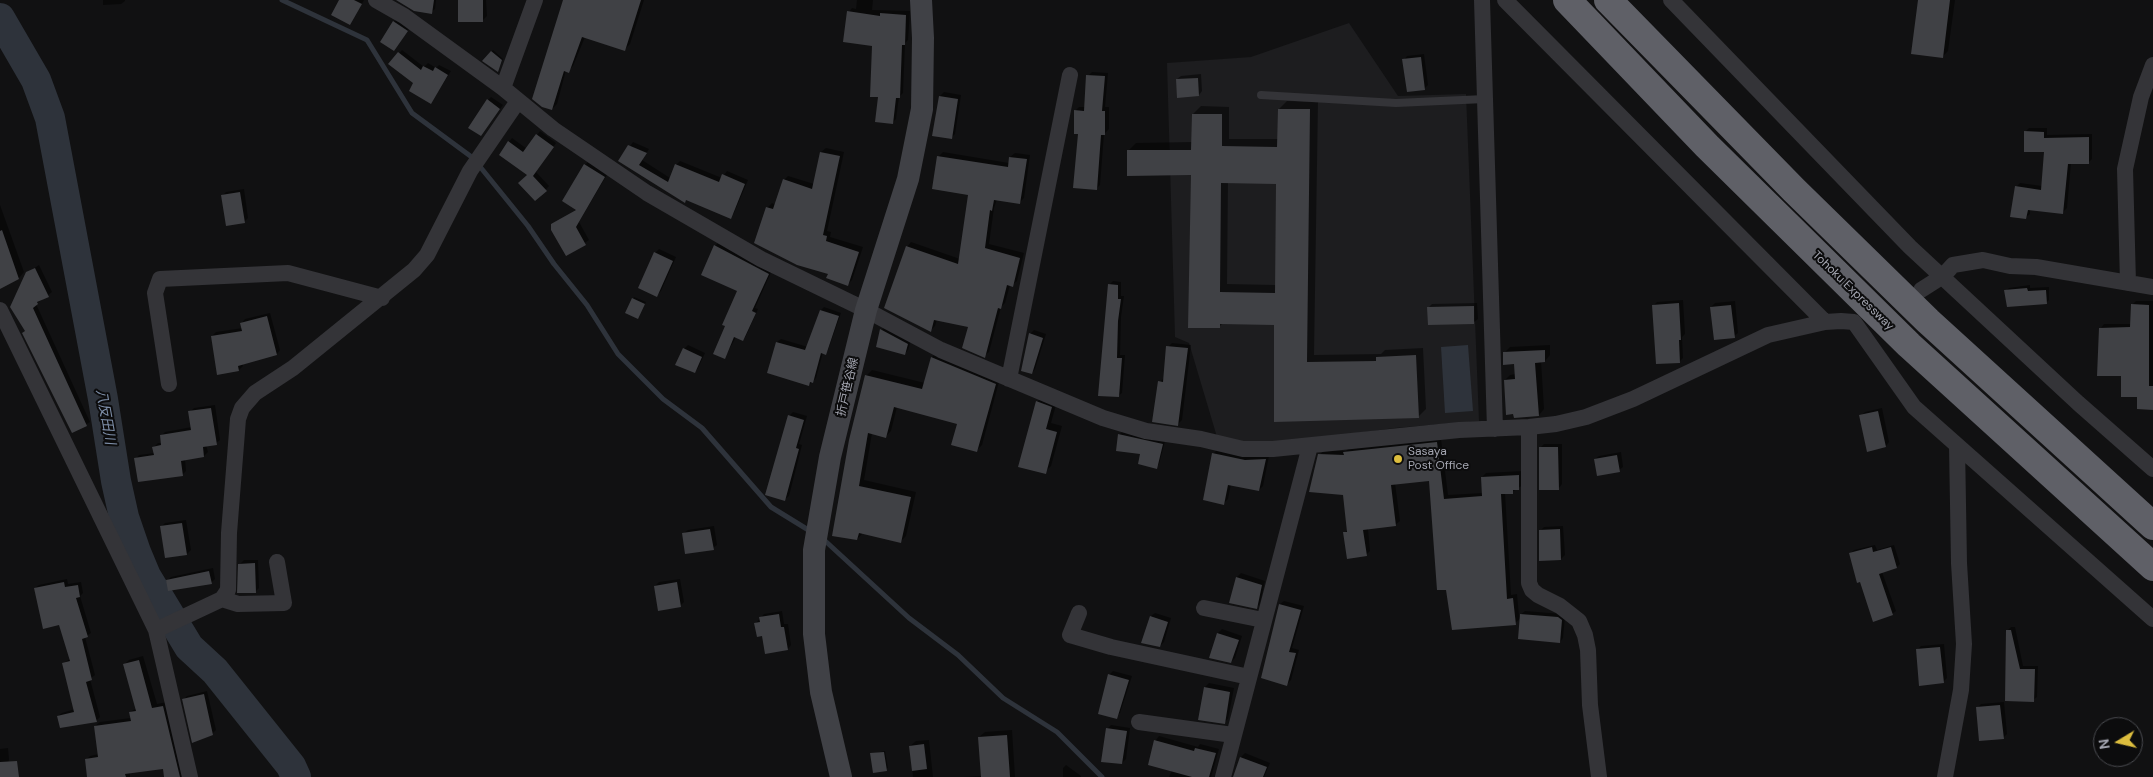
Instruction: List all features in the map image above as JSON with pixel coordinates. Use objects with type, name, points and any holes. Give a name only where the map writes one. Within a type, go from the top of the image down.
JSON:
[{"type":"highway","name":"Tohoku Expressway","points":[[1567,0],[1707,146],[1909,345],[2153,567]]},
{"type":"highway","points":[[1608,0],[1787,183],[1928,321],[2153,526]]},
{"type":"main road","name":"折戸笹谷線","points":[[841,777],[821,692],[814,634],[814,550],[830,457],[866,310],[908,179],[922,109],[923,38],[921,0]]},
{"type":"street","points":[[376,0],[404,16],[503,88],[553,129],[647,193],[761,259],[866,310],[941,350],[1103,418],[1146,431],[1202,439],[1243,449],[1310,446],[1459,430],[1530,428],[1586,417],[1633,399],[1768,336],[1825,322],[1859,319],[1914,407],[2153,619]]},
{"type":"street","points":[[503,88],[536,0]]},
{"type":"street","points":[[1482,0],[1495,429]]},
{"type":"street","points":[[1505,0],[1825,322]]},
{"type":"street","points":[[1671,0],[1910,247],[2078,403],[2153,469]]},
{"type":"street","points":[[2128,283],[2125,169],[2141,97],[2153,65]]},
{"type":"street","points":[[1009,379],[1070,75]]},
{"type":"street","points":[[156,630],[222,599],[228,590],[229,533],[237,425],[242,408],[255,393],[293,368],[382,298],[414,270],[427,255],[470,171],[518,100]]},
{"type":"street","points":[[1921,290],[1943,276],[1952,266],[1983,260],[2010,266],[2036,267],[2153,287]]},
{"type":"street","points":[[169,384],[155,293],[160,279],[288,273],[382,298]]},
{"type":"street","points":[[0,310],[156,630],[190,777]]},
{"type":"street","points":[[1530,428],[1529,583],[1532,590],[1538,595],[1560,606],[1579,621],[1585,635],[1588,650],[1590,705],[1599,777]]},
{"type":"street","points":[[1945,777],[1961,690],[1964,644],[1959,563],[1957,445]]},
{"type":"street","points":[[1223,777],[1310,446]]},
{"type":"street","points":[[222,599],[238,604],[284,602],[277,562]]},
{"type":"street","points":[[1204,608],[1264,620]]},
{"type":"street","points":[[1079,613],[1070,635],[1111,647],[1249,677]]},
{"type":"street","points":[[1139,722],[1233,735]]},
{"type":"lane","points":[[1261,95],[1396,103],[1485,99]]},
{"type":"shaded area","points":[[1349,23],[1398,96],[1466,94],[1479,421],[1395,428],[1266,445],[1217,437],[1189,343],[1175,337],[1167,63],[1251,57]]},
{"type":"shaded area","points":[[1468,345],[1473,411],[1445,413],[1441,347]]},
{"type":"building","points":[[339,0],[354,0],[362,4],[350,25],[331,15]]},
{"type":"building","points":[[396,0],[434,0],[432,14],[414,11]]},
{"type":"building","points":[[458,0],[483,0],[483,22],[458,22]]},
{"type":"building","points":[[563,0],[641,0],[625,51],[582,37],[569,73],[564,71],[552,110],[542,107],[532,99]]},
{"type":"building","points":[[1918,0],[1950,0],[1943,58],[1911,54]]},
{"type":"building","points":[[847,11],[880,16],[880,13],[906,15],[905,45],[902,45],[900,98],[896,98],[893,124],[875,122],[878,97],[870,97],[872,46],[843,42]]},
{"type":"building","points":[[393,21],[408,31],[394,51],[380,42]]},
{"type":"building","points":[[491,51],[502,60],[498,72],[482,61]]},
{"type":"building","points":[[398,52],[421,70],[423,66],[433,71],[435,67],[448,75],[431,104],[409,91],[413,83],[388,64]]},
{"type":"building","points":[[1421,57],[1425,90],[1407,92],[1402,59]]},
{"type":"building","points":[[1086,75],[1105,76],[1102,111],[1105,111],[1105,135],[1101,135],[1097,190],[1073,188],[1078,134],[1074,134],[1074,110],[1084,111]]},
{"type":"building","points":[[1198,78],[1199,96],[1177,98],[1176,79]]},
{"type":"building","points":[[939,96],[958,99],[952,139],[932,136]]},
{"type":"building","points":[[487,99],[500,109],[481,136],[468,128]]},
{"type":"building","points":[[1278,109],[1310,109],[1307,362],[1376,361],[1376,357],[1416,355],[1419,418],[1274,422],[1274,325],[1220,324],[1220,328],[1188,328],[1191,175],[1127,176],[1127,150],[1191,150],[1192,114],[1222,114],[1222,146],[1277,147]],"holes":[[[1221,183],[1276,184],[1275,293],[1220,292]]]},
{"type":"building","points":[[2024,131],[2044,132],[2044,138],[2089,137],[2089,164],[2068,164],[2063,214],[2028,210],[2026,219],[2010,217],[2015,186],[2041,190],[2044,152],[2024,152]]},
{"type":"building","points":[[536,134],[554,147],[533,176],[547,191],[535,201],[518,183],[527,175],[499,155],[508,141],[523,152]]},
{"type":"building","points":[[628,145],[647,153],[639,165],[668,182],[675,164],[719,182],[722,174],[745,184],[731,219],[686,200],[685,203],[618,161]]},
{"type":"building","points":[[820,152],[840,156],[823,235],[827,236],[826,241],[859,252],[848,286],[826,278],[828,274],[797,265],[754,243],[766,207],[773,209],[783,179],[812,189]]},
{"type":"building","points":[[937,156],[1008,167],[1009,157],[1027,159],[1020,204],[994,200],[992,211],[990,210],[985,248],[1020,258],[1013,287],[1007,285],[1001,309],[998,308],[985,358],[962,348],[968,327],[934,320],[931,332],[884,308],[906,246],[958,264],[968,195],[932,189]]},
{"type":"building","points":[[584,164],[605,177],[576,227],[586,245],[566,256],[551,230],[551,224],[576,210],[562,201]]},
{"type":"building","points":[[240,192],[245,223],[226,226],[221,195]]},
{"type":"building","points":[[2,230],[19,279],[0,289],[0,231]]},
{"type":"building","points":[[714,245],[769,274],[752,311],[756,313],[743,341],[734,337],[725,359],[713,354],[725,326],[722,325],[737,291],[701,275]]},
{"type":"building","points":[[654,252],[673,261],[657,297],[638,288]]},
{"type":"building","points":[[35,268],[49,297],[37,302],[38,304],[33,308],[87,426],[72,433],[22,333],[25,331],[10,307],[26,272]]},
{"type":"building","points":[[1108,284],[1118,285],[1118,299],[1121,299],[1118,321],[1117,358],[1122,358],[1119,397],[1098,396]]},
{"type":"building","points":[[2027,288],[2028,291],[2046,290],[2047,304],[2007,307],[2004,290]]},
{"type":"building","points":[[632,298],[645,304],[638,319],[625,313]]},
{"type":"building","points":[[1679,303],[1680,363],[1656,364],[1652,305]]},
{"type":"building","points":[[2131,304],[2149,305],[2149,386],[2153,386],[2153,410],[2137,409],[2137,397],[2121,397],[2121,376],[2097,376],[2099,328],[2130,327]]},
{"type":"building","points":[[1731,305],[1735,338],[1714,340],[1710,307]]},
{"type":"building","points":[[1474,306],[1474,324],[1428,325],[1427,307]]},
{"type":"building","points":[[820,310],[839,316],[826,355],[821,353],[813,383],[810,382],[809,386],[767,373],[776,342],[805,350]]},
{"type":"building","points":[[267,316],[277,355],[238,366],[239,371],[217,375],[211,336],[242,331],[240,323]]},
{"type":"building","points":[[880,329],[908,344],[905,355],[876,347]]},
{"type":"building","points":[[1029,333],[1043,338],[1032,374],[1021,371]]},
{"type":"building","points":[[1166,346],[1188,348],[1178,426],[1152,422],[1158,381],[1163,382]]},
{"type":"building","points":[[683,348],[702,357],[695,373],[675,365]]},
{"type":"building","points":[[1545,350],[1545,362],[1535,363],[1539,416],[1514,418],[1513,414],[1506,415],[1504,380],[1515,379],[1514,364],[1503,365],[1503,352]]},
{"type":"building","points":[[931,357],[996,384],[977,452],[951,445],[957,424],[894,407],[886,438],[868,433],[859,486],[911,497],[901,543],[859,533],[857,540],[832,536],[849,440],[865,375],[922,389]]},
{"type":"building","points":[[1036,401],[1052,407],[1046,429],[1057,432],[1046,474],[1018,467]]},
{"type":"building","points":[[211,408],[217,445],[203,447],[204,457],[181,461],[183,476],[138,482],[134,458],[154,455],[152,447],[161,445],[160,435],[191,430],[188,411]]},
{"type":"building","points":[[1878,411],[1886,447],[1867,452],[1859,415]]},
{"type":"building","points":[[788,415],[804,420],[796,448],[799,449],[785,501],[765,495]]},
{"type":"building","points":[[1118,434],[1163,444],[1157,469],[1138,464],[1140,454],[1116,451]]},
{"type":"building","points":[[1437,442],[1444,499],[1482,496],[1481,477],[1519,475],[1519,490],[1513,490],[1513,494],[1501,494],[1507,599],[1513,598],[1516,625],[1452,630],[1446,590],[1437,590],[1429,481],[1391,485],[1396,526],[1363,530],[1367,556],[1347,559],[1343,532],[1347,532],[1343,495],[1309,492],[1318,454],[1344,455],[1343,452]]},
{"type":"building","points":[[1539,447],[1558,447],[1559,490],[1539,490]]},
{"type":"building","points":[[1212,453],[1245,460],[1266,459],[1259,491],[1228,485],[1224,505],[1203,500]]},
{"type":"building","points":[[1617,455],[1620,472],[1597,476],[1594,459]]},
{"type":"building","points":[[182,523],[187,555],[165,558],[160,526]]},
{"type":"building","points":[[710,529],[714,550],[685,554],[682,533]]},
{"type":"building","points":[[1560,529],[1561,560],[1539,561],[1539,530]]},
{"type":"building","points":[[1872,547],[1873,552],[1891,547],[1897,568],[1879,574],[1893,615],[1873,622],[1860,582],[1857,583],[1849,553]]},
{"type":"building","points":[[255,563],[256,593],[237,593],[238,564]]},
{"type":"building","points":[[209,571],[212,584],[168,591],[166,580]]},
{"type":"building","points":[[1236,577],[1262,585],[1257,609],[1229,603]]},
{"type":"building","points":[[64,582],[65,587],[78,585],[80,597],[76,598],[88,637],[82,639],[92,680],[86,682],[97,722],[60,728],[57,716],[74,712],[62,663],[70,661],[59,625],[43,629],[34,588]]},
{"type":"building","points":[[677,582],[681,607],[658,611],[654,586]]},
{"type":"building","points":[[1279,604],[1301,610],[1289,652],[1296,653],[1287,686],[1261,678]]},
{"type":"building","points":[[779,614],[781,627],[784,627],[788,650],[765,654],[762,636],[757,637],[754,623],[760,622],[759,617]]},
{"type":"building","points":[[1520,614],[1558,617],[1562,620],[1560,643],[1518,639]]},
{"type":"building","points":[[1150,616],[1168,622],[1160,647],[1141,643]]},
{"type":"building","points":[[2006,630],[2011,630],[2020,669],[2035,669],[2034,702],[2005,701]]},
{"type":"building","points":[[1217,633],[1239,640],[1231,663],[1209,658]]},
{"type":"building","points":[[1940,647],[1944,683],[1919,686],[1916,649]]},
{"type":"building","points":[[139,660],[152,708],[163,706],[180,777],[164,777],[163,769],[125,774],[126,777],[87,777],[85,759],[98,757],[94,726],[131,721],[129,712],[136,711],[123,664]]},
{"type":"building","points":[[1108,674],[1129,680],[1117,719],[1098,714]]},
{"type":"building","points":[[1204,687],[1230,692],[1225,724],[1198,720]]},
{"type":"building","points":[[204,694],[213,735],[192,743],[182,699]]},
{"type":"building","points":[[2000,705],[2004,739],[1979,741],[1976,707]]},
{"type":"building","points":[[1106,728],[1127,731],[1122,764],[1101,762]]},
{"type":"building","points":[[1007,735],[1010,777],[981,777],[978,737]]},
{"type":"building","points":[[1154,740],[1194,751],[1195,748],[1216,753],[1209,777],[1192,777],[1148,765]]},
{"type":"building","points":[[924,744],[927,769],[912,771],[909,746]]},
{"type":"building","points":[[884,752],[887,771],[873,773],[870,753]]},
{"type":"building","points":[[1240,757],[1267,767],[1263,777],[1233,777]]},
{"type":"building","points":[[17,761],[19,777],[0,777],[0,762]]},
{"type":"waterway","points":[[282,0],[367,40],[412,113],[473,158],[528,226],[554,264],[587,305],[618,354],[663,399],[702,428],[771,507],[810,531]]},
{"type":"waterway","name":"八反田川","points":[[0,18],[36,80],[50,118],[103,399],[116,481],[124,517],[136,552],[146,576],[189,647],[215,671],[291,766],[296,777]]},
{"type":"waterway","points":[[822,538],[909,618],[958,655],[1003,698],[1057,732],[1102,777]]},
{"type":"place","name":"Sasaya Post Office","points":[[1398,459]]}]
